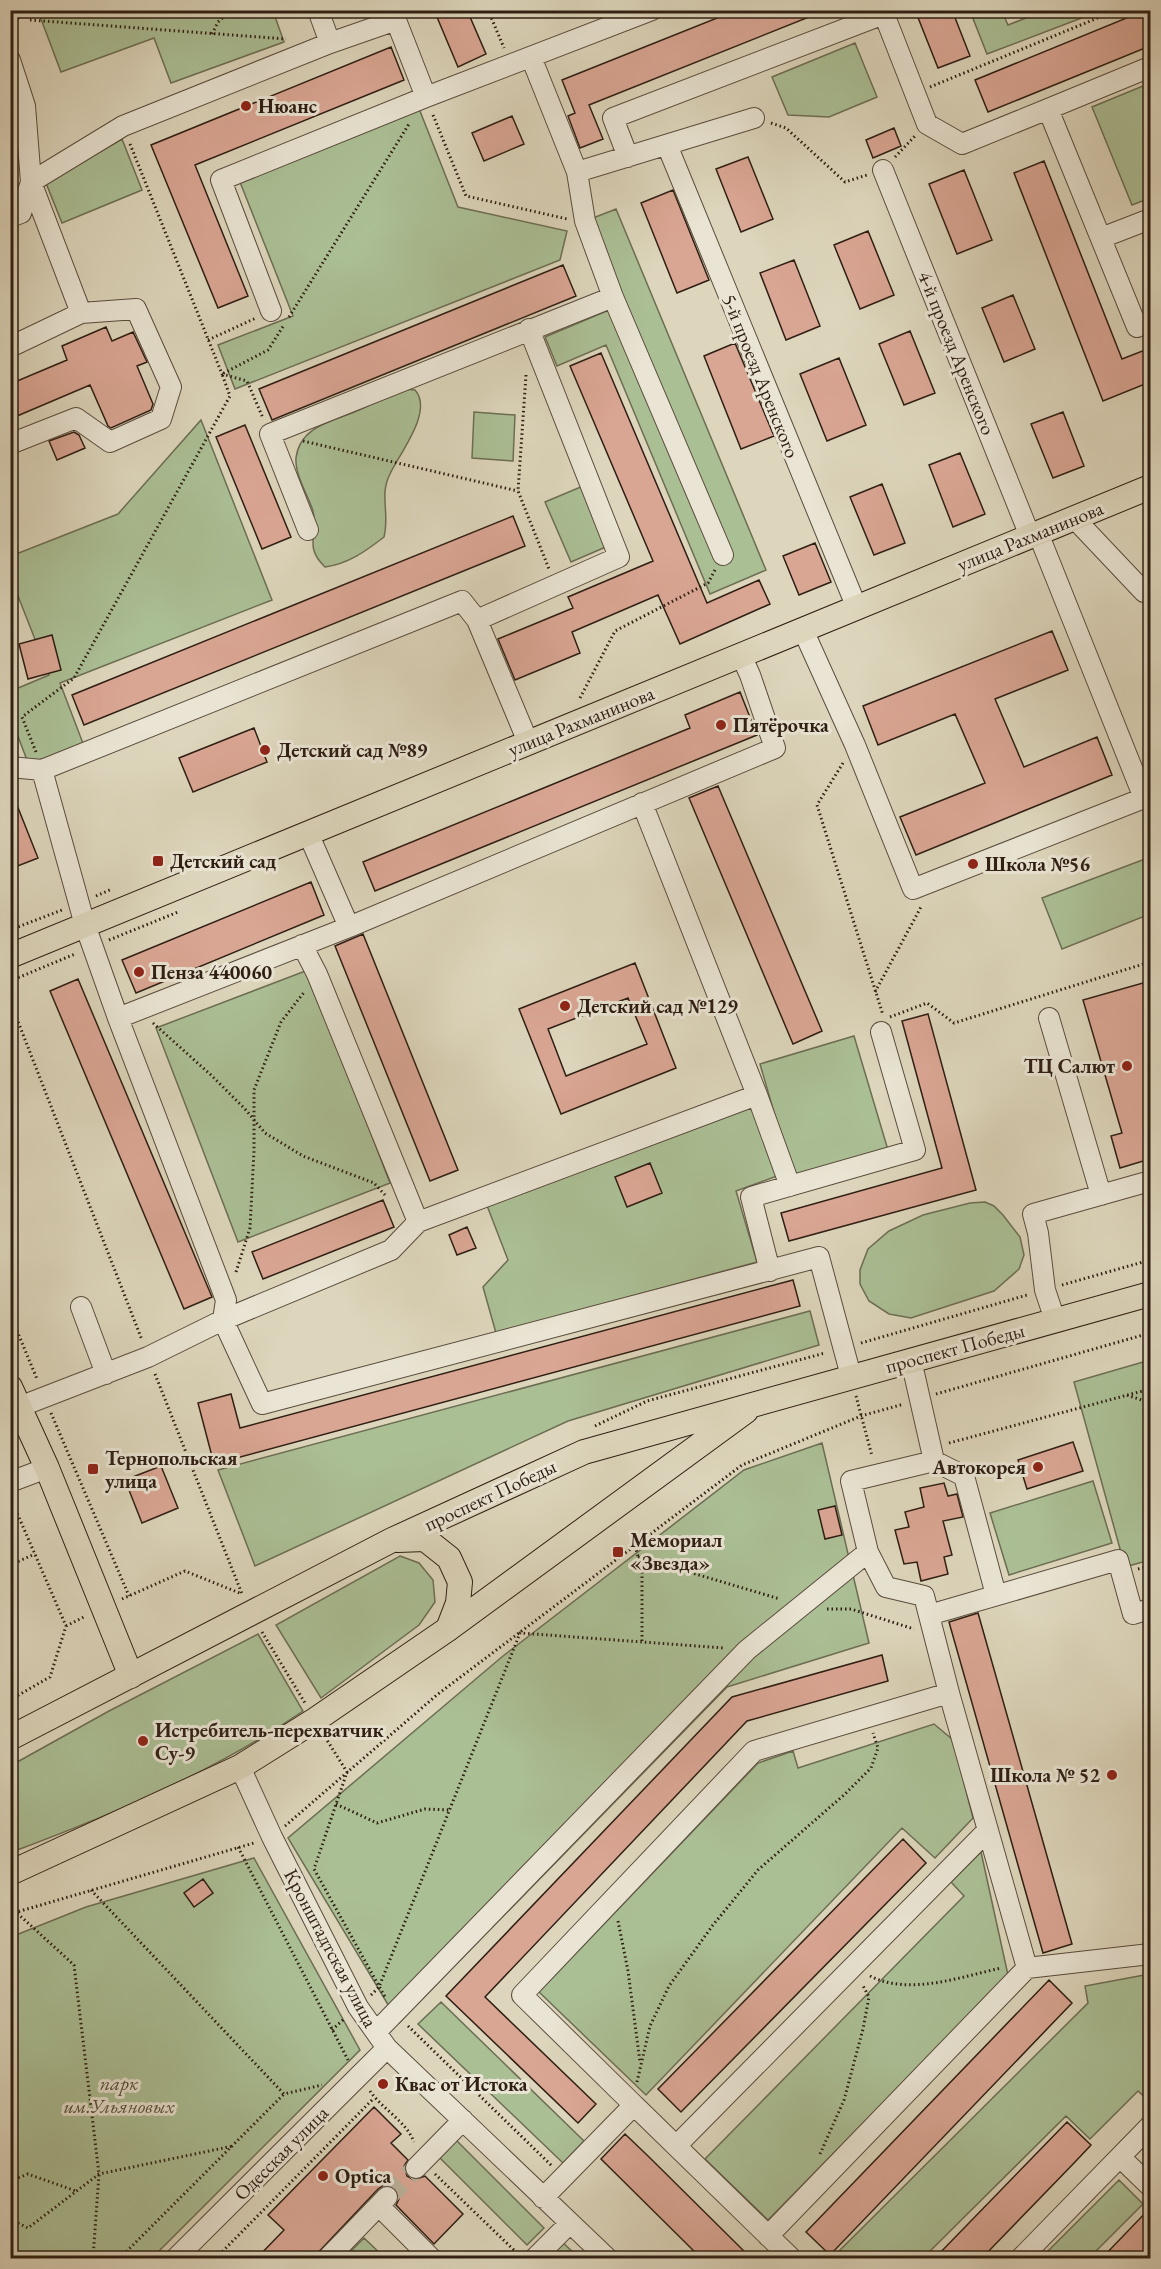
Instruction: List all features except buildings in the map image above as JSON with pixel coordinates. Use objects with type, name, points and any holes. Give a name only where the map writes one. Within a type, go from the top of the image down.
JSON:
[{"type":"main road","name":"улица Рахманинова","points":[[10,956],[1150,487]]},
{"type":"main road","name":"проспект Победы","points":[[10,1738],[392,1540],[584,1452],[760,1401],[1150,1294]]},
{"type":"main road","points":[[15,1397],[47,1468],[131,1676]]},
{"type":"main road","name":"проспект Победы","points":[[10,1873],[240,1767],[315,1720],[448,1629],[760,1401]]},
{"type":"main road","points":[[392,1540],[425,1539],[449,1558],[460,1582],[459,1603],[448,1629]]},
{"type":"street","points":[[318,10],[330,43]]},
{"type":"street","points":[[271,311],[221,180],[531,57],[623,16],[652,10]]},
{"type":"street","points":[[628,157],[613,118],[884,14],[927,124],[962,144],[1150,67]]},
{"type":"street","points":[[10,217],[21,213],[31,182],[123,126],[394,15],[426,97]]},
{"type":"street","points":[[531,57],[577,172],[585,221],[613,297],[723,555]]},
{"type":"street","points":[[10,60],[31,182],[81,313]]},
{"type":"street","points":[[1048,109],[1137,327],[1150,321]]},
{"type":"street","points":[[577,172],[754,118]]},
{"type":"street","name":"5-й проезд Аренского","points":[[667,145],[857,608]]},
{"type":"street","name":"4-й проезд Аренского","points":[[883,170],[1144,798],[935,880]]},
{"type":"street","points":[[1101,238],[1150,219]]},
{"type":"street","points":[[309,530],[270,434],[613,297]]},
{"type":"street","points":[[10,347],[81,313],[136,309],[171,387],[161,419],[110,442],[76,418],[10,444]]},
{"type":"street","points":[[477,620],[619,557],[529,329]]},
{"type":"street","points":[[1074,518],[1144,592],[1150,590]]},
{"type":"street","points":[[10,767],[42,770],[462,601],[477,620],[528,742]]},
{"type":"street","points":[[803,630],[855,745],[913,889],[935,880]]},
{"type":"street","points":[[118,1018],[349,927],[775,748],[741,655]]},
{"type":"street","points":[[42,770],[85,925],[118,1018],[226,1300],[223,1320],[262,1404],[819,1257],[851,1377]]},
{"type":"street","points":[[642,804],[757,1095],[790,1186]]},
{"type":"street","points":[[308,833],[349,927]]},
{"type":"street","points":[[302,945],[317,974],[416,1216]]},
{"type":"street","points":[[1049,1018],[1101,1195]]},
{"type":"street","points":[[770,1271],[751,1197],[915,1150],[881,1032]]},
{"type":"street","points":[[15,1397],[44,1397],[148,1358],[223,1320],[390,1250],[416,1216],[757,1095]]},
{"type":"street","points":[[1055,1320],[1045,1290],[1038,1233],[1033,1214],[1150,1181]]},
{"type":"street","points":[[81,1307],[105,1374]]},
{"type":"street","points":[[911,1360],[932,1454],[964,1476],[996,1595]]},
{"type":"street","points":[[932,1454],[878,1475],[851,1481],[868,1552],[885,1587],[924,1596],[1027,1968]]},
{"type":"street","points":[[10,1482],[47,1468]]},
{"type":"street","name":"Одесская улица","points":[[176,2259],[357,2077],[381,2040],[395,2012],[747,1650],[868,1552]]},
{"type":"street","points":[[929,1615],[1118,1560],[1133,1614],[1150,1610]]},
{"type":"street","points":[[791,2259],[522,1995],[754,1751],[949,1693]]},
{"type":"street","name":"Кронштадтская улица","points":[[240,1767],[272,1837],[358,2007],[381,2040],[607,2259]]},
{"type":"street","points":[[676,2146],[988,1830]]},
{"type":"street","points":[[768,2236],[1027,1968],[1150,1954]]},
{"type":"street","points":[[543,2198],[634,2105]]},
{"type":"street","points":[[419,2165],[463,2120]]},
{"type":"street","points":[[1021,2259],[1150,2126]]},
{"type":"street","points":[[1120,2157],[1150,2186]]},
{"type":"street","points":[[327,2259],[383,2202],[431,2259]]},
{"type":"street","points":[[535,2259],[570,2223]]},
{"type":"path","points":[[212,34],[218,22],[231,10]]},
{"type":"path","points":[[488,10],[511,65]]},
{"type":"path","points":[[915,93],[1117,10]]},
{"type":"path","points":[[15,14],[295,40]]},
{"type":"path","points":[[426,97],[466,196],[578,222]]},
{"type":"path","points":[[222,374],[268,350],[426,97]]},
{"type":"path","points":[[754,118],[786,128],[846,183],[883,170],[927,124]]},
{"type":"path","points":[[42,770],[22,717],[74,678],[230,396],[123,126]]},
{"type":"path","points":[[208,340],[271,311]]},
{"type":"path","points":[[527,364],[518,491],[555,584]]},
{"type":"path","points":[[222,374],[247,381],[270,434],[518,491]]},
{"type":"path","points":[[580,698],[615,631],[708,583],[723,555]]},
{"type":"path","points":[[855,745],[817,805],[884,1019],[927,1002],[954,1023],[1150,962]]},
{"type":"path","points":[[875,993],[935,880]]},
{"type":"path","points":[[226,1300],[250,1228],[254,1090],[281,1022],[317,974]]},
{"type":"path","points":[[10,1001],[148,1358],[251,1614],[347,1772]]},
{"type":"path","points":[[138,1010],[177,1043],[254,1119],[265,1133],[303,1156],[374,1183],[392,1202],[416,1216]]},
{"type":"path","points":[[10,1314],[129,1596]]},
{"type":"path","points":[[10,1914],[272,1837],[438,1694],[742,1465],[861,1416],[1150,1333]]},
{"type":"path","points":[[851,1377],[878,1475]]},
{"type":"path","points":[[932,1454],[1150,1389]]},
{"type":"path","points":[[1127,1395],[1150,1403]]},
{"type":"path","points":[[10,1497],[66,1626],[50,1677],[10,1700]]},
{"type":"path","points":[[635,1546],[642,1570],[642,1642]]},
{"type":"path","points":[[10,1565],[35,1554]]},
{"type":"path","points":[[520,1633],[747,1650]]},
{"type":"path","points":[[332,2030],[379,1987],[520,1633]]},
{"type":"path","points":[[634,2105],[650,2026],[669,1986],[713,1925],[758,1870],[845,1794],[871,1768],[878,1748],[868,1717]]},
{"type":"path","points":[[347,1772],[314,1869],[395,2012],[422,2042],[564,2177]]},
{"type":"path","points":[[336,1804],[377,1822],[426,1809],[450,1810]]},
{"type":"path","points":[[238,1847],[357,2077],[374,2098],[411,2133],[419,2165],[523,2259]]},
{"type":"path","points":[[91,1889],[284,2094]]},
{"type":"path","points":[[10,1897],[16,1912],[74,1965],[99,2174],[93,2259]]},
{"type":"path","points":[[610,1902],[620,1925],[641,2067]]},
{"type":"path","points":[[852,1967],[883,1983],[919,1985],[1010,1966],[1027,1968]]},
{"type":"path","points":[[818,2158],[844,2100],[865,2018],[868,1997],[852,1967]]},
{"type":"path","points":[[120,2259],[284,2094],[325,2085]]},
{"type":"path","points":[[216,2259],[374,2098]]},
{"type":"path","points":[[10,2219],[28,2228],[99,2174],[232,2146]]},
{"type":"path","points":[[10,2181],[28,2174],[76,2191]]},
{"type":"green space","points":[[38,11],[273,11],[284,42],[171,83],[154,38],[61,72]]},
{"type":"green space","points":[[970,11],[1002,11],[1008,25],[1044,11],[1100,11],[987,54]]},
{"type":"green space","points":[[855,43],[877,97],[829,117],[788,115],[772,77]]},
{"type":"green space","points":[[1150,83],[1150,198],[1132,205],[1092,107]]},
{"type":"green space","points":[[418,106],[458,207],[567,231],[560,260],[235,389],[218,345],[293,316],[238,177]]},
{"type":"green space","points":[[122,139],[142,190],[62,223],[46,183]]},
{"type":"green space","points":[[616,209],[766,570],[710,594],[606,345],[557,366],[545,337],[623,304],[588,220]]},
{"type":"green space","points":[[405,389],[415,390],[420,399],[420,409],[418,421],[394,466],[385,489],[386,528],[384,537],[349,560],[325,567],[318,560],[313,546],[313,511],[296,465],[299,447],[311,431],[320,426]]},
{"type":"green space","points":[[474,412],[515,415],[513,461],[472,458]]},
{"type":"green space","points":[[201,420],[272,600],[60,683],[84,746],[30,768],[11,718],[11,691],[49,675],[11,578],[11,556],[118,514]]},
{"type":"green space","points":[[583,486],[608,546],[571,562],[545,502]]},
{"type":"green space","points":[[1145,859],[1150,874],[1150,914],[1062,949],[1042,898]]},
{"type":"green space","points":[[308,970],[390,1183],[238,1242],[156,1028]]},
{"type":"green space","points":[[854,1036],[888,1150],[793,1178],[760,1064]]},
{"type":"green space","points":[[753,1105],[777,1176],[736,1191],[757,1262],[496,1333],[483,1287],[508,1260],[486,1203]]},
{"type":"green space","points":[[985,1202],[994,1206],[1003,1215],[1020,1237],[1024,1255],[1019,1269],[994,1291],[911,1318],[889,1314],[869,1301],[860,1284],[860,1270],[868,1249],[889,1231],[923,1215],[970,1203]]},
{"type":"green space","points":[[810,1311],[819,1345],[568,1421],[255,1566],[218,1470]]},
{"type":"green space","points":[[1150,1360],[1150,1560],[1125,1567],[1074,1382]]},
{"type":"green space","points":[[822,1443],[869,1643],[727,1687],[399,2023],[288,1838],[503,1656],[744,1470]]},
{"type":"green space","points":[[1093,1481],[1112,1543],[1009,1575],[990,1513]]},
{"type":"green space","points":[[400,1556],[419,1563],[433,1580],[435,1602],[419,1625],[321,1698],[276,1625]]},
{"type":"green space","points":[[258,1634],[303,1711],[234,1753],[162,1790],[88,1823],[12,1852],[10,1848],[10,1766],[109,1711]]},
{"type":"green space","points":[[934,1724],[953,1740],[973,1818],[935,1858],[902,1828],[646,2095],[539,1992],[758,1763],[793,1751],[798,1768]]},
{"type":"green space","points":[[981,1852],[1008,1975],[768,2220],[705,2159],[964,1896],[951,1882]]},
{"type":"green space","name":"парк им.Ульяновых","points":[[254,1858],[360,2050],[152,2258],[11,2258],[11,1937],[86,1907]]},
{"type":"green space","points":[[1150,1974],[1150,2102],[1138,2091],[1090,2139],[1066,2116],[923,2258],[832,2258],[1088,2003],[1085,1986]]},
{"type":"green space","points":[[441,2002],[584,2141],[563,2163],[418,2024]]},
{"type":"green space","points":[[453,2137],[544,2228],[527,2245],[436,2154]]},
{"type":"green space","points":[[1119,2180],[1143,2204],[1089,2258],[1041,2258]]},
{"type":"green space","points":[[364,2238],[385,2258],[344,2258]]},
{"type":"green space","points":[[558,2238],[579,2258],[539,2258]]},
{"type":"tunnel","points":[[387,2197],[416,2168]]},
{"type":"place","name":"Нюанс","points":[[246,106]]},
{"type":"place","name":"Пятёрочка","points":[[721,725]]},
{"type":"place","name":"Детский сад №89","points":[[265,750]]},
{"type":"place","name":"Детский сад","points":[[158,861]]},
{"type":"place","name":"Школа №56","points":[[973,864]]},
{"type":"place","name":"Пенза 440060","points":[[139,972]]},
{"type":"place","name":"Детский сад №129","points":[[565,1006]]},
{"type":"place","name":"ТЦ Салют","points":[[1127,1066]]},
{"type":"place","name":"Автокорея","points":[[1038,1467]]},
{"type":"place","name":"Тернопольская улица","points":[[93,1469]]},
{"type":"place","name":"Мемориал «Звезда»","points":[[618,1552]]},
{"type":"place","name":"Истребитель-перехватчик Су-9","points":[[143,1741]]},
{"type":"place","name":"Школа № 52","points":[[1112,1775]]},
{"type":"place","name":"Квас от Истока","points":[[383,2084]]},
{"type":"place","name":"Optica","points":[[323,2176]]}]
